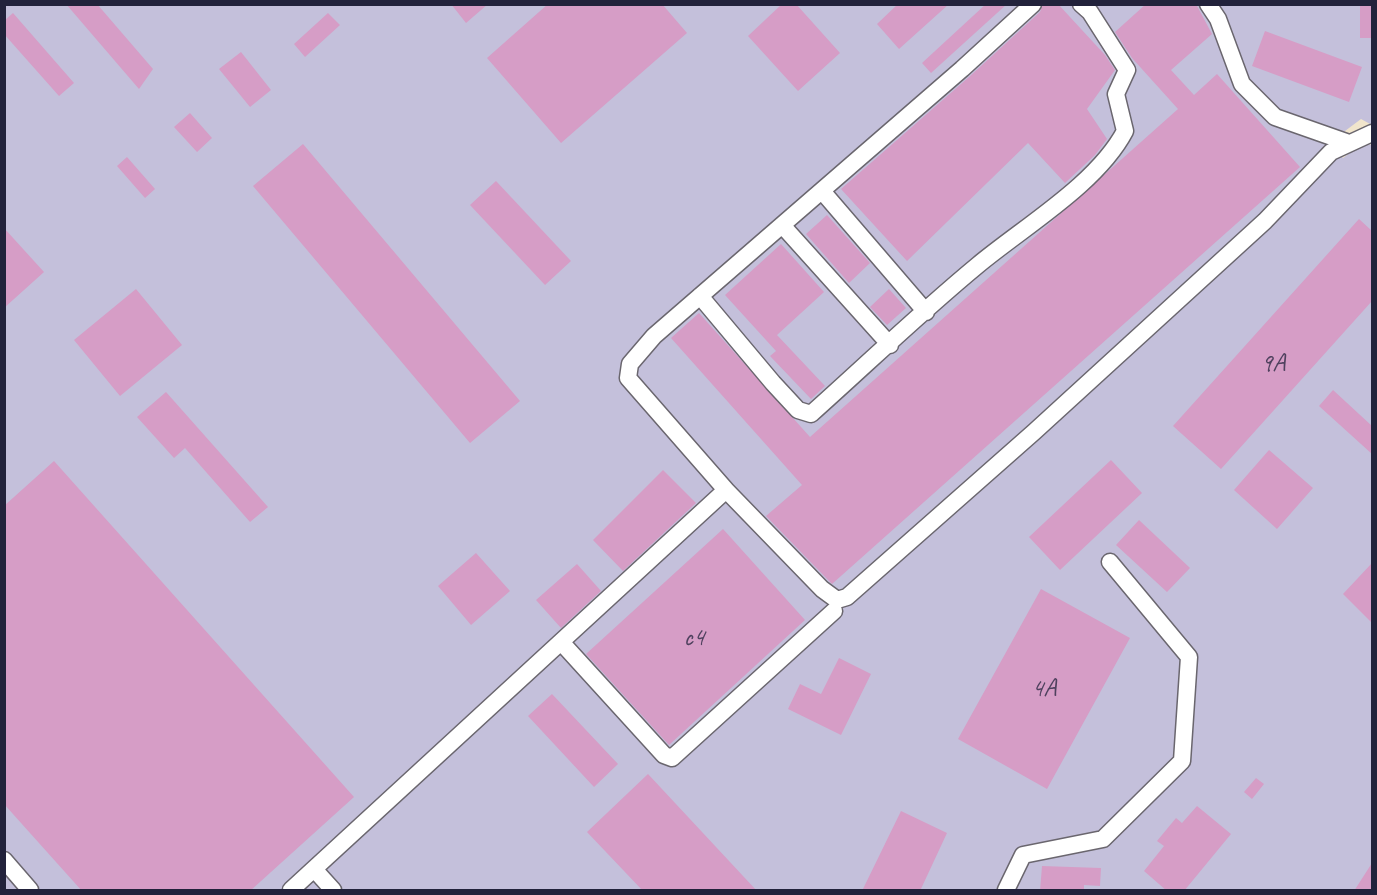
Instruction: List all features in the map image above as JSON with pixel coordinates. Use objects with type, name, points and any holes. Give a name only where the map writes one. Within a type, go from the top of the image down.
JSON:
[{"type":"lane","points":[[1033,4],[654,336],[630,364],[628,378],[726,490],[822,589],[837,600],[847,597],[1034,432],[1265,221],[1331,152],[1372,133]]},
{"type":"lane","points":[[700,296],[798,410],[811,414],[978,264],[1032,225],[1113,153],[1125,131],[1116,94],[1127,70],[1102,30],[1081,4]]},
{"type":"lane","points":[[1208,4],[1218,19],[1242,84],[1275,117],[1348,143]]},
{"type":"lane","points":[[822,190],[926,312]]},
{"type":"lane","points":[[782,225],[890,345]]},
{"type":"lane","points":[[291,891],[726,490]]},
{"type":"lane","points":[[1006,891],[1023,855],[1103,838],[1182,761],[1189,657],[1110,562]]},
{"type":"lane","points":[[562,643],[664,755],[672,758],[834,611]]},
{"type":"lane","points":[[4,860],[30,891]]},
{"type":"lane","points":[[314,869],[333,891]]},
{"type":"shaded area","points":[[5,5],[1372,5],[1372,125],[1361,119],[1333,140],[1343,158],[1363,143],[1372,145],[1372,890],[5,890]]},
{"type":"building","points":[[66,4],[97,4],[153,69],[139,89]]},
{"type":"building","points":[[451,4],[488,4],[466,23]]},
{"type":"building","points":[[548,4],[662,4],[687,33],[561,143],[487,58]]},
{"type":"building","points":[[782,4],[796,4],[840,53],[798,91],[748,36]]},
{"type":"building","points":[[898,4],[949,4],[899,49],[877,24]]},
{"type":"building","points":[[986,4],[1007,4],[931,73],[922,63]]},
{"type":"building","points":[[1043,4],[1058,4],[1105,55],[1115,70],[1087,109],[1107,139],[1095,155],[1065,183],[1028,143],[907,261],[841,189],[1040,12]]},
{"type":"building","points":[[1146,4],[1196,4],[1212,34],[1171,70],[1194,95],[1217,74],[1300,167],[832,584],[766,516],[802,485],[671,338],[699,313],[810,437],[1178,109],[1132,58],[1115,32]]},
{"type":"building","points":[[1360,4],[1372,4],[1372,38],[1360,38]]},
{"type":"building","points":[[13,13],[74,83],[59,96],[4,34],[4,21]]},
{"type":"building","points":[[328,13],[340,25],[305,57],[294,44]]},
{"type":"building","points":[[1265,31],[1362,67],[1349,102],[1252,66]]},
{"type":"building","points":[[241,52],[271,90],[250,107],[219,69]]},
{"type":"building","points":[[190,113],[212,138],[197,152],[174,127]]},
{"type":"building","points":[[303,144],[520,401],[470,443],[253,186]]},
{"type":"building","points":[[127,157],[155,189],[145,198],[117,166]]},
{"type":"building","points":[[496,181],[571,261],[545,285],[470,205]]},
{"type":"building","points":[[827,215],[870,263],[849,283],[806,234]]},
{"type":"building","points":[[1359,219],[1372,231],[1372,301],[1221,469],[1173,426]]},
{"type":"building","points":[[4,228],[44,272],[4,308]]},
{"type":"building","points":[[781,244],[824,292],[777,335],[825,386],[811,399],[770,356],[776,351],[725,295]]},
{"type":"building","points":[[136,289],[182,345],[120,396],[74,340]]},
{"type":"building","points":[[889,289],[906,308],[887,325],[870,307]]},
{"type":"building","points":[[1333,390],[1372,426],[1372,454],[1319,406]]},
{"type":"building","points":[[166,392],[268,507],[250,522],[185,448],[174,458],[137,417]]},
{"type":"building","points":[[1269,450],[1313,488],[1277,529],[1234,490]]},
{"type":"building","points":[[1111,460],[1142,493],[1060,570],[1029,537]]},
{"type":"building","points":[[54,461],[354,797],[250,891],[82,891],[4,804],[4,506]]},
{"type":"building","points":[[663,470],[696,503],[623,571],[593,540]]},
{"type":"building","points":[[1139,520],[1190,568],[1167,592],[1116,545]]},
{"type":"building","points":[[723,529],[805,620],[669,745],[586,654]]},
{"type":"building","points":[[476,553],[510,591],[471,625],[438,586]]},
{"type":"building","points":[[1372,563],[1372,623],[1343,594]]},
{"type":"building","points":[[577,564],[601,591],[561,628],[536,600]]},
{"type":"building","points":[[1041,589],[1130,638],[1047,789],[958,739]]},
{"type":"building","points":[[839,658],[871,674],[841,735],[788,709],[800,684],[821,694]]},
{"type":"building","points":[[552,694],[618,764],[594,787],[528,716]]},
{"type":"building","points":[[648,774],[757,891],[643,891],[587,832]]},
{"type":"building","points":[[1256,778],[1264,784],[1252,799],[1244,792]]},
{"type":"building","points":[[1197,806],[1231,834],[1184,891],[1167,891],[1144,871],[1164,846],[1157,841],[1176,818],[1182,823]]},
{"type":"building","points":[[901,811],[947,833],[920,891],[862,891]]},
{"type":"building","points":[[1372,863],[1372,891],[1354,891]]},
{"type":"building","points":[[1042,866],[1101,868],[1100,886],[1084,885],[1084,891],[1040,891]]}]
